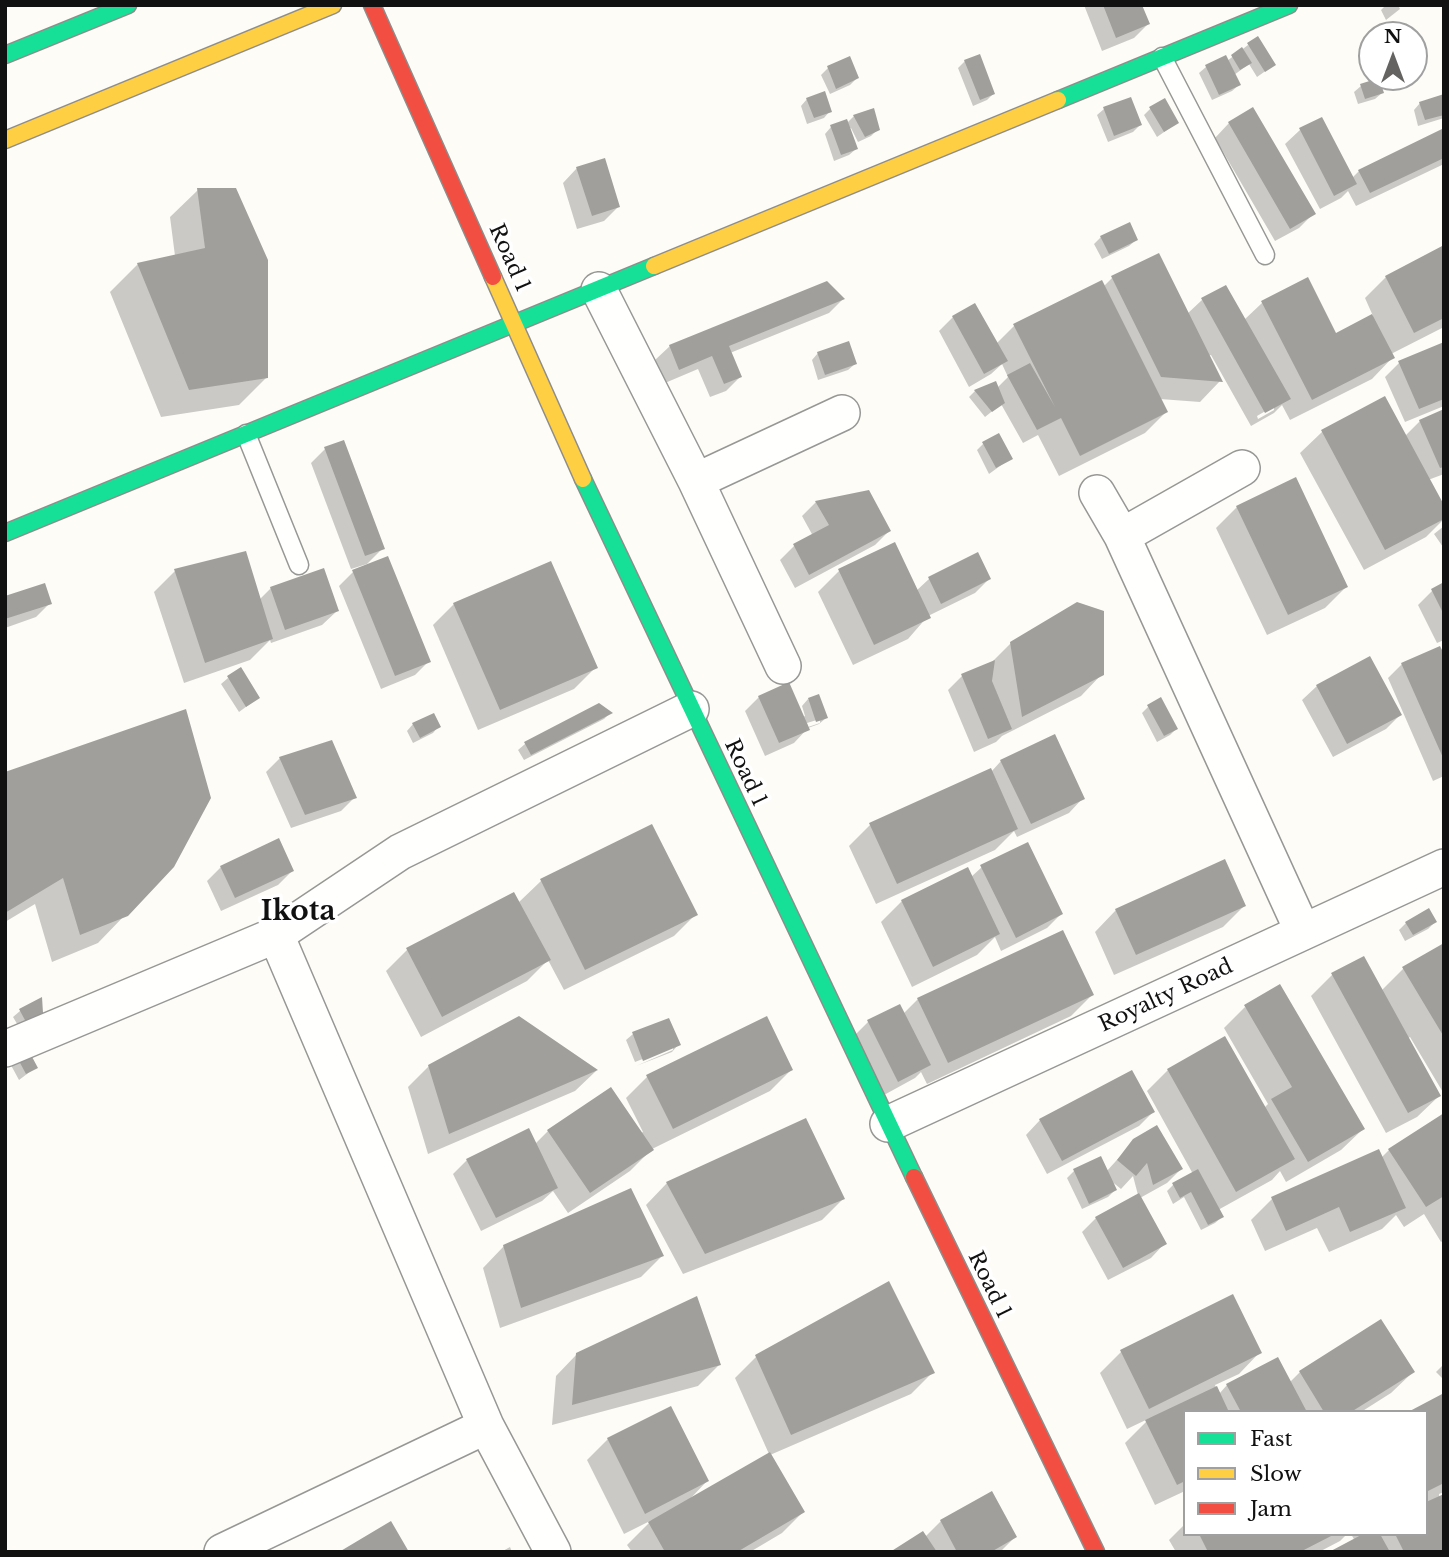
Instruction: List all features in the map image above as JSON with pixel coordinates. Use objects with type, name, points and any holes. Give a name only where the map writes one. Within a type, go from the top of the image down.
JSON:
[{"type":"main road","points":[[5,55],[128,5]]},
{"type":"main road","points":[[5,140],[333,5]]},
{"type":"main road","name":"Road 1","points":[[372,5],[602,523],[888,1124],[1096,1552]]},
{"type":"main road","points":[[5,533],[1289,5]]},
{"type":"street","points":[[599,290],[696,481],[783,666]]},
{"type":"street","points":[[696,481],[842,413]]},
{"type":"street","points":[[1122,536],[1242,468]]},
{"type":"street","points":[[1097,493],[1122,536],[1303,932]]},
{"type":"street","points":[[5,1049],[276,935],[400,852],[691,709]]},
{"type":"street","name":"Royalty Road","points":[[888,1124],[1444,867]]},
{"type":"street","points":[[276,935],[486,1426],[554,1552]]},
{"type":"street","points":[[222,1552],[486,1426]]},
{"type":"lane","points":[[1163,57],[1265,255]]},
{"type":"lane","points":[[246,434],[299,565]]},
{"type":"building","points":[[1103,5],[1142,5],[1150,24],[1116,38]]},
{"type":"building","points":[[1258,36],[1276,65],[1265,72],[1247,43]]},
{"type":"building","points":[[1242,47],[1252,63],[1240,70],[1231,55]]},
{"type":"building","points":[[980,54],[995,94],[980,100],[964,60]]},
{"type":"building","points":[[1226,55],[1241,85],[1219,95],[1205,65]]},
{"type":"building","points":[[850,56],[859,78],[836,89],[827,66]]},
{"type":"building","points":[[825,91],[832,112],[814,118],[806,98]]},
{"type":"building","points":[[1362,91],[1383,91],[1384,93],[1365,99]]},
{"type":"building","points":[[1444,94],[1444,115],[1425,120],[1419,102]]},
{"type":"building","points":[[1131,97],[1142,125],[1114,136],[1103,107]]},
{"type":"building","points":[[1165,98],[1179,123],[1164,132],[1149,107]]},
{"type":"building","points":[[1253,107],[1316,214],[1290,229],[1228,122]]},
{"type":"building","points":[[874,108],[880,130],[865,137],[853,115]]},
{"type":"building","points":[[1322,117],[1357,184],[1334,196],[1299,128]]},
{"type":"building","points":[[847,119],[858,149],[841,155],[830,125]]},
{"type":"building","points":[[1444,128],[1444,158],[1370,193],[1358,170]]},
{"type":"building","points":[[605,158],[620,207],[592,216],[576,167]]},
{"type":"building","points":[[197,188],[236,188],[268,260],[268,378],[189,390],[137,263],[205,248]]},
{"type":"building","points":[[1130,222],[1138,240],[1109,254],[1100,236]]},
{"type":"building","points":[[1444,245],[1444,318],[1414,333],[1385,276]]},
{"type":"building","points":[[1159,253],[1223,382],[1161,377],[1111,276]]},
{"type":"building","points":[[1308,277],[1336,333],[1372,314],[1395,358],[1312,400],[1261,301]]},
{"type":"building","points":[[1102,280],[1168,412],[1080,456],[1061,418],[1037,430],[1007,375],[1030,363],[1055,407],[1013,324]]},
{"type":"building","points":[[827,281],[845,299],[729,346],[742,377],[724,384],[712,356],[679,370],[669,345]]},
{"type":"building","points":[[1226,285],[1291,399],[1265,413],[1201,298]]},
{"type":"building","points":[[975,303],[1008,361],[984,374],[952,316]]},
{"type":"building","points":[[849,341],[857,364],[825,375],[817,352]]},
{"type":"building","points":[[1444,342],[1444,399],[1419,409],[1398,361]]},
{"type":"building","points":[[996,381],[1005,403],[992,412],[974,390]]},
{"type":"building","points":[[1385,396],[1444,505],[1444,519],[1385,550],[1321,430]]},
{"type":"building","points":[[1444,409],[1444,467],[1440,468],[1419,420]]},
{"type":"building","points":[[999,433],[1013,459],[996,468],[982,442]]},
{"type":"building","points":[[344,440],[385,549],[365,556],[324,447]]},
{"type":"building","points":[[1296,477],[1348,587],[1288,615],[1236,506]]},
{"type":"building","points":[[869,490],[891,531],[809,575],[793,544],[829,525],[815,501]]},
{"type":"building","points":[[895,542],[931,618],[874,645],[838,569]]},
{"type":"building","points":[[246,551],[273,639],[205,663],[174,569]]},
{"type":"building","points":[[978,552],[991,579],[941,604],[928,577]]},
{"type":"building","points":[[388,556],[431,662],[395,676],[352,570]]},
{"type":"building","points":[[551,561],[598,668],[500,710],[453,603]]},
{"type":"building","points":[[324,568],[339,611],[285,630],[270,587]]},
{"type":"building","points":[[1444,582],[1444,615],[1431,589]]},
{"type":"building","points":[[45,583],[52,604],[5,619],[5,596]]},
{"type":"building","points":[[1077,602],[1104,611],[1104,675],[1022,717],[1010,642]]},
{"type":"building","points":[[1440,646],[1444,654],[1444,760],[1401,663]]},
{"type":"building","points":[[1370,656],[1402,715],[1347,744],[1316,685]]},
{"type":"building","points":[[995,660],[992,681],[1012,729],[988,739],[961,674]]},
{"type":"building","points":[[241,667],[260,698],[246,707],[227,676]]},
{"type":"building","points":[[789,682],[810,730],[779,743],[758,696]]},
{"type":"building","points":[[819,694],[828,718],[816,722],[808,698]]},
{"type":"building","points":[[1161,697],[1178,729],[1164,736],[1147,705]]},
{"type":"building","points":[[599,703],[613,713],[531,755],[524,742]]},
{"type":"building","points":[[186,709],[211,798],[174,867],[128,916],[80,935],[63,878],[5,913],[5,772]]},
{"type":"building","points":[[434,713],[441,727],[420,738],[412,723]]},
{"type":"building","points":[[1055,734],[1085,799],[1031,824],[1000,760]]},
{"type":"building","points":[[332,740],[357,798],[305,815],[279,757]]},
{"type":"building","points":[[991,768],[1018,829],[897,884],[869,823]]},
{"type":"building","points":[[652,824],[698,915],[585,970],[540,879]]},
{"type":"building","points":[[279,838],[294,871],[235,898],[220,866]]},
{"type":"building","points":[[1028,842],[1063,914],[1016,938],[980,865]]},
{"type":"building","points":[[1225,859],[1246,906],[1136,955],[1115,909]]},
{"type":"building","points":[[968,867],[1000,934],[933,967],[901,900]]},
{"type":"building","points":[[514,892],[551,960],[442,1017],[406,948]]},
{"type":"building","points":[[1429,908],[1437,922],[1413,935],[1405,922]]},
{"type":"building","points":[[1063,930],[1094,995],[948,1063],[917,998]]},
{"type":"building","points":[[1444,943],[1444,1037],[1402,967]]},
{"type":"building","points":[[1364,956],[1441,1096],[1408,1113],[1331,973]]},
{"type":"building","points":[[1280,984],[1365,1129],[1308,1162],[1271,1099],[1292,1087],[1244,1005]]},
{"type":"building","points":[[42,997],[43,1013],[26,1022],[19,1009]]},
{"type":"building","points":[[900,1004],[931,1065],[898,1082],[867,1020]]},
{"type":"building","points":[[519,1016],[598,1070],[449,1134],[428,1065]]},
{"type":"building","points":[[767,1016],[793,1070],[673,1129],[646,1075]]},
{"type":"building","points":[[669,1018],[681,1045],[643,1061],[632,1032]]},
{"type":"building","points":[[1225,1036],[1295,1159],[1236,1192],[1167,1069]]},
{"type":"building","points":[[24,1042],[38,1068],[26,1074],[12,1048]]},
{"type":"building","points":[[1132,1070],[1155,1112],[1062,1161],[1039,1119]]},
{"type":"building","points":[[611,1087],[654,1150],[590,1193],[547,1130]]},
{"type":"building","points":[[1444,1113],[1444,1196],[1426,1207],[1388,1149]]},
{"type":"building","points":[[806,1118],[845,1199],[705,1254],[666,1182]]},
{"type":"building","points":[[1157,1125],[1183,1169],[1153,1185],[1147,1163],[1136,1176],[1117,1160],[1133,1139]]},
{"type":"building","points":[[529,1128],[558,1188],[496,1218],[466,1159]]},
{"type":"building","points":[[1379,1149],[1406,1208],[1350,1232],[1339,1207],[1286,1231],[1271,1197]]},
{"type":"building","points":[[1101,1156],[1117,1190],[1089,1204],[1073,1169]]},
{"type":"building","points":[[1198,1169],[1224,1217],[1208,1225],[1191,1192],[1180,1198],[1172,1183]]},
{"type":"building","points":[[631,1188],[664,1256],[521,1308],[503,1245]]},
{"type":"building","points":[[1139,1193],[1167,1244],[1123,1268],[1095,1217]]},
{"type":"building","points":[[889,1281],[935,1373],[791,1435],[755,1355]]},
{"type":"building","points":[[1233,1294],[1262,1353],[1149,1409],[1120,1350]]},
{"type":"building","points":[[697,1296],[721,1365],[572,1405],[576,1353]]},
{"type":"building","points":[[1381,1319],[1415,1372],[1354,1410],[1323,1410],[1299,1371]]},
{"type":"building","points":[[1278,1357],[1306,1410],[1240,1410],[1226,1384]]},
{"type":"building","points":[[1217,1386],[1228,1410],[1183,1410],[1183,1482],[1177,1485],[1145,1420]]},
{"type":"building","points":[[1444,1393],[1444,1483],[1428,1491],[1428,1410],[1412,1410]]},
{"type":"building","points":[[671,1406],[709,1481],[645,1514],[607,1438]]},
{"type":"building","points":[[770,1452],[805,1512],[737,1552],[665,1552],[648,1522]]},
{"type":"building","points":[[992,1491],[1017,1537],[991,1552],[957,1552],[940,1520]]},
{"type":"building","points":[[1444,1494],[1444,1552],[1404,1552],[1396,1536],[1428,1536],[1428,1501]]},
{"type":"building","points":[[391,1521],[409,1552],[339,1552]]},
{"type":"building","points":[[923,1531],[937,1552],[890,1552]]},
{"type":"building","points":[[1200,1536],[1331,1536],[1300,1552],[1208,1552]]},
{"type":"building","points":[[1359,1536],[1381,1536],[1390,1552],[1329,1552]]},
{"type":"traffic: fast","points":[[5,55],[128,5]]},
{"type":"traffic: fast","points":[[1058,100],[1289,5]]},
{"type":"traffic: fast","points":[[5,533],[654,266]]},
{"type":"traffic: fast","points":[[583,479],[914,1177]]},
{"type":"traffic: slow","points":[[5,140],[333,5]]},
{"type":"traffic: slow","points":[[654,266],[1058,100]]},
{"type":"traffic: slow","points":[[493,277],[583,479]]},
{"type":"traffic: jam","points":[[372,5],[493,277]]},
{"type":"traffic: jam","points":[[914,1177],[1096,1552]]},
{"type":"district","name":"Ikota","points":[[298,912]]}]
